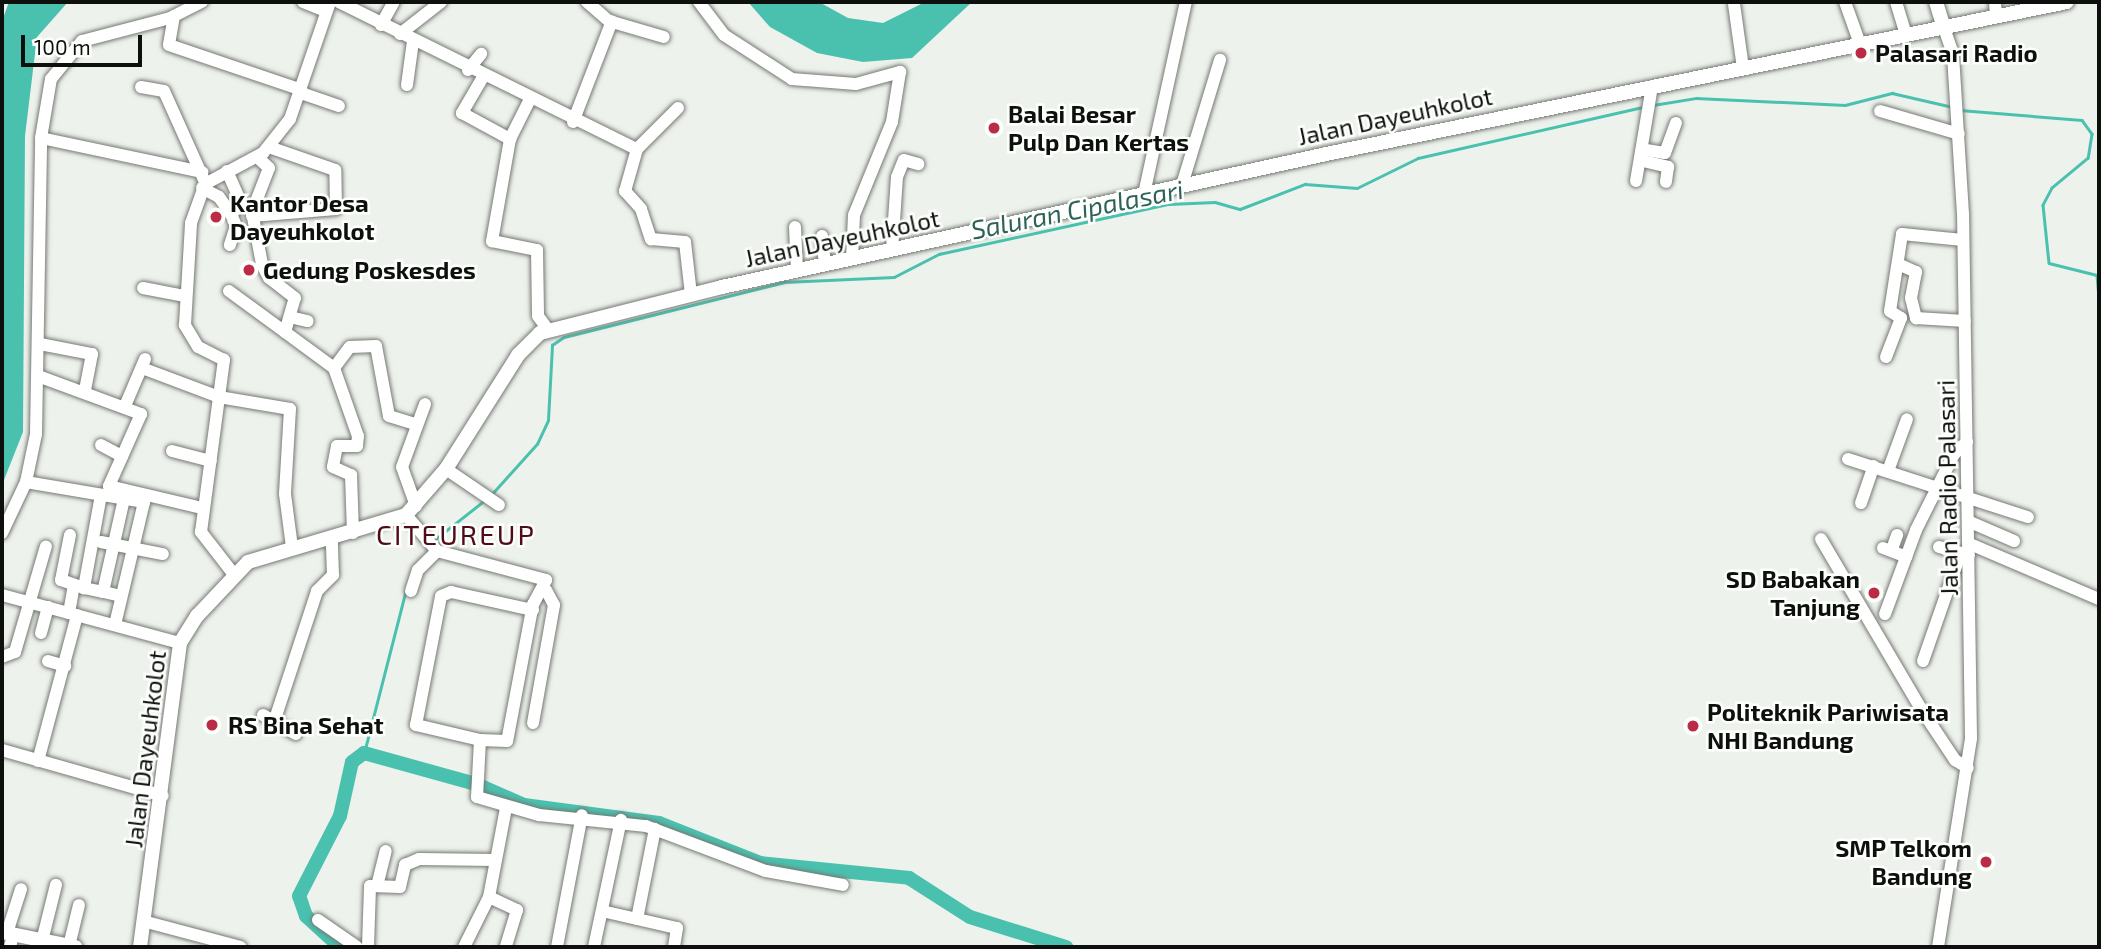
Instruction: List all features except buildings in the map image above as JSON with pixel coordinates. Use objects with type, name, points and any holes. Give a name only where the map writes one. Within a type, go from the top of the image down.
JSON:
[{"type":"main road","points":[[1936,2],[1944,28]]},
{"type":"main road","name":"Jalan Dayeuhkolot","points":[[411,511],[446,469],[518,355],[548,330],[691,295],[1182,185],[1652,86],[1944,28],[1996,9],[2067,2]]},
{"type":"main road","points":[[232,572],[292,547],[354,533],[411,511]]},
{"type":"main road","name":"Jalan Dayeuhkolot","points":[[140,947],[163,796],[180,643],[232,572]]},
{"type":"main road","points":[[8,937],[72,947]]},
{"type":"street","points":[[2,533],[26,482],[38,376],[41,138],[51,79],[72,47],[103,30],[174,16],[202,2]]},
{"type":"street","points":[[41,138],[203,182],[257,157],[269,147],[301,92],[327,6],[303,2]]},
{"type":"street","points":[[339,2],[529,101],[637,149]]},
{"type":"street","points":[[381,25],[394,2]]},
{"type":"street","points":[[400,34],[441,2]]},
{"type":"street","points":[[587,2],[612,21],[664,37]]},
{"type":"street","points":[[699,2],[724,35],[788,77],[850,85],[901,75],[892,122],[854,215],[852,259]]},
{"type":"street","points":[[1144,194],[1186,2]]},
{"type":"street","points":[[1845,2],[1860,44]]},
{"type":"street","points":[[1896,2],[1906,34]]},
{"type":"street","points":[[1734,4],[1743,68]]},
{"type":"street","points":[[174,16],[169,45],[339,106]]},
{"type":"street","points":[[573,122],[612,21]]},
{"type":"street","name":"Jalan Radio Palasari","points":[[1938,947],[1968,768],[1967,551],[1970,522],[1959,128],[1956,91],[1944,28]]},
{"type":"street","points":[[407,85],[414,41]]},
{"type":"street","points":[[468,70],[481,54]]},
{"type":"street","points":[[1182,185],[1220,60]]},
{"type":"street","points":[[483,77],[462,113],[523,155]]},
{"type":"street","points":[[1636,181],[1645,155],[1652,86]]},
{"type":"street","points":[[141,87],[164,91],[203,182],[219,197],[234,220]]},
{"type":"street","points":[[529,101],[509,144],[492,241],[537,250],[538,316],[548,330]]},
{"type":"street","points":[[678,108],[637,149],[625,192],[641,209],[651,239],[685,242],[691,295]]},
{"type":"street","points":[[1880,111],[1959,128]]},
{"type":"street","points":[[1645,155],[1665,153],[1676,123]]},
{"type":"street","points":[[234,220],[253,221],[336,209],[335,170],[269,147]]},
{"type":"street","points":[[1645,155],[1668,167],[1665,182]]},
{"type":"street","points":[[257,157],[269,167],[253,221],[269,278],[294,295],[285,332]]},
{"type":"street","points":[[892,250],[897,177],[904,160],[918,164]]},
{"type":"street","points":[[227,171],[242,204],[234,220],[230,245]]},
{"type":"street","points":[[203,182],[191,223],[185,296],[189,338],[224,358],[202,508],[201,532],[232,572]]},
{"type":"street","points":[[796,227],[797,271]]},
{"type":"street","points":[[1886,357],[1901,318],[1890,311],[1905,232],[1963,240]]},
{"type":"street","points":[[822,236],[825,265]]},
{"type":"street","points":[[1898,264],[1916,272],[1911,298],[1916,318],[1965,321]]},
{"type":"street","points":[[143,289],[185,296]]},
{"type":"street","points":[[229,291],[285,332],[311,345],[334,368],[358,436],[357,446],[337,446],[333,467],[351,475],[354,533]]},
{"type":"street","points":[[290,317],[308,321]]},
{"type":"street","points":[[40,345],[92,354],[85,390]]},
{"type":"street","points":[[334,368],[350,347],[376,346],[388,416],[416,424]]},
{"type":"street","points":[[125,407],[144,364],[219,397],[290,410],[285,494],[292,547]]},
{"type":"street","points":[[38,376],[85,390],[143,416],[109,486],[202,508]]},
{"type":"street","points":[[425,404],[402,467],[411,511],[434,547],[542,574],[554,605],[533,723]]},
{"type":"street","points":[[1888,471],[1907,419]]},
{"type":"street","points":[[1885,614],[1906,557],[1954,454],[1967,442]]},
{"type":"street","points":[[101,445],[122,456]]},
{"type":"street","points":[[172,451],[211,461]]},
{"type":"street","points":[[1852,459],[2028,517]]},
{"type":"street","points":[[1861,503],[1874,466]]},
{"type":"street","points":[[446,469],[492,500]]},
{"type":"street","points":[[26,482],[144,502],[115,625]]},
{"type":"street","points":[[38,761],[65,666],[73,614],[101,495]]},
{"type":"street","points":[[103,592],[107,543],[124,499]]},
{"type":"street","points":[[1970,522],[2014,541]]},
{"type":"street","points":[[70,535],[61,580],[79,587],[121,596]]},
{"type":"street","points":[[1897,535],[1887,549],[1906,557]]},
{"type":"street","points":[[296,734],[268,719],[319,588],[332,575],[332,538]]},
{"type":"street","points":[[1821,539],[1923,712],[1955,760],[1968,768]]},
{"type":"street","points":[[107,543],[163,554]]},
{"type":"street","points":[[2,657],[15,652],[47,546]]},
{"type":"street","points":[[411,592],[418,570],[434,547]]},
{"type":"street","points":[[1939,547],[1967,551],[2099,599]]},
{"type":"street","points":[[1923,661],[1967,551]]},
{"type":"street","points":[[533,610],[451,592],[441,596],[416,725],[480,740],[507,741],[533,610],[546,590]]},
{"type":"street","points":[[2,595],[180,643]]},
{"type":"street","points":[[41,633],[48,607]]},
{"type":"street","points":[[48,661],[65,666]]},
{"type":"street","points":[[480,740],[474,781],[477,797],[506,808],[621,820],[655,829],[766,871],[844,885]]},
{"type":"street","points":[[2,750],[163,796]]},
{"type":"street","points":[[464,947],[489,897],[506,808]]},
{"type":"street","points":[[557,947],[582,815]]},
{"type":"street","points":[[594,947],[621,820]]},
{"type":"street","points":[[637,919],[655,829]]},
{"type":"street","points":[[377,886],[386,851]]},
{"type":"street","points":[[368,947],[369,887],[400,887],[405,865],[419,859],[495,860]]},
{"type":"street","points":[[42,941],[56,885]]},
{"type":"street","points":[[8,937],[21,889]]},
{"type":"street","points":[[489,897],[517,910],[506,947]]},
{"type":"street","points":[[72,947],[79,905]]},
{"type":"street","points":[[602,911],[678,928],[674,947]]},
{"type":"street","points":[[318,920],[356,947]]},
{"type":"street","points":[[143,921],[241,947]]},
{"type":"water","points":[[9,2],[68,2],[37,37],[25,136],[23,432],[2,485],[2,21]]},
{"type":"water","points":[[748,2],[819,2],[848,18],[883,23],[925,2],[972,2],[912,58],[863,62],[817,53],[770,27]]},
{"type":"waterway","name":"Saluran Cipalasari","points":[[1653,105],[1696,98],[1845,105],[1892,93],[1953,107]]},
{"type":"waterway","name":"Saluran Cipalasari","points":[[490,496],[537,444],[548,420],[552,345],[564,337],[784,282],[894,277],[939,254],[1169,204],[1215,202],[1240,209],[1305,184],[1357,188],[1418,158],[1643,107]]},
{"type":"waterway","name":"Saluran Cipalasari","points":[[1960,110],[2082,120],[2092,134],[2088,158],[2052,188],[2043,205],[2049,263],[2097,275],[2099,296]]},
{"type":"waterway","name":"Saluran Cipalasari","points":[[433,541],[485,500]]},
{"type":"waterway","name":"Saluran Cipalasari","points":[[364,753],[406,590]]},
{"type":"waterway","points":[[340,947],[306,916],[299,896],[340,816],[352,762],[364,753],[476,784],[524,805],[659,823],[760,863],[909,878],[970,917],[1066,947]]},
{"type":"place","name":"Palasari Radio","points":[[1861,53]]},
{"type":"place","name":"Balai Besar Pulp Dan Kertas","points":[[994,128]]},
{"type":"place","name":"Kantor Desa Dayeuhkolot","points":[[216,217]]},
{"type":"place","name":"Gedung Poskesdes","points":[[249,270]]},
{"type":"place","name":"SD Babakan Tanjung","points":[[1874,593]]},
{"type":"place","name":"RS Bina Sehat","points":[[212,725]]},
{"type":"place","name":"Politeknik Pariwisata NHI Bandung","points":[[1693,726]]},
{"type":"place","name":"SMP Telkom Bandung","points":[[1986,862]]},
{"type":"district","name":"CITEUREUP","points":[[456,534]]}]
